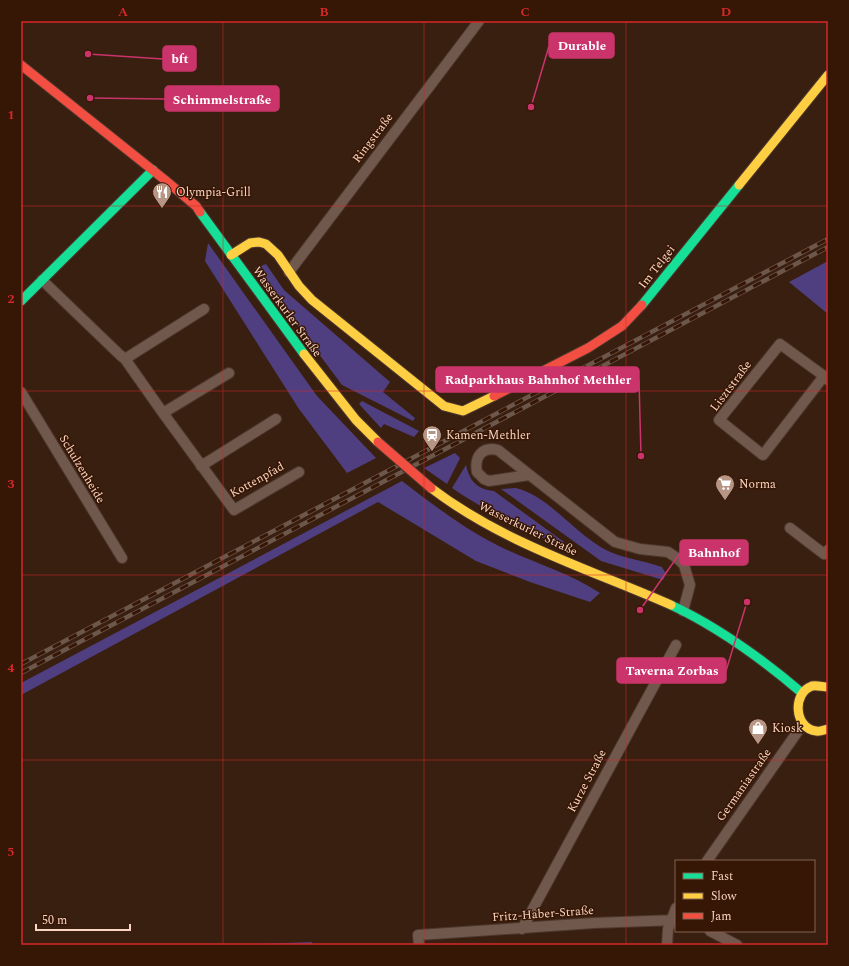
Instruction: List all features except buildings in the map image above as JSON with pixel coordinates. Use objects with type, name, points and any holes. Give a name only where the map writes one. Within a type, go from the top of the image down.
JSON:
[{"type":"main road","name":"Wasserkurler Straße","points":[[21,65],[196,206],[315,370],[356,420],[378,442],[431,488],[485,524],[524,543],[683,611],[714,627],[761,659],[802,693]]},
{"type":"main road","name":"Im Telgei","points":[[455,411],[470,408],[588,348],[622,326],[643,304],[828,75]]},
{"type":"main road","points":[[21,301],[153,170]]},
{"type":"main road","name":"Wasserkurler Straße","points":[[231,255],[249,243],[259,242],[269,245],[276,251],[297,285],[312,300],[434,399],[447,408],[455,411]]},
{"type":"main road","points":[[828,687],[814,686],[802,693],[797,705],[797,712],[803,724],[810,729],[817,731],[828,729]]},
{"type":"street","name":"Ringstraße","points":[[288,272],[479,21]]},
{"type":"street","name":"Kottenpfad","points":[[42,280],[120,356],[125,359],[163,414],[234,510],[299,472]]},
{"type":"street","points":[[125,359],[204,309]]},
{"type":"street","name":"Lisztstraße","points":[[780,344],[826,378],[763,455],[719,420],[780,344]]},
{"type":"street","points":[[163,414],[229,373]]},
{"type":"street","name":"Schulzenheide","points":[[21,392],[122,558]]},
{"type":"street","points":[[202,466],[276,418]]},
{"type":"street","points":[[529,475],[489,481],[484,479],[477,472],[477,459],[483,451],[488,449],[498,450],[615,542],[632,547],[668,552],[677,558],[684,565],[690,585],[683,611]]},
{"type":"street","points":[[790,528],[824,554],[828,550]]},
{"type":"street","name":"Kurze Straße","points":[[522,929],[676,645]]},
{"type":"street","name":"Germaniastraße","points":[[708,860],[803,724]]},
{"type":"street","points":[[667,945],[673,920]]},
{"type":"street","name":"Fritz-Haber-Straße","points":[[419,940],[594,923],[673,920]]},
{"type":"street","points":[[712,932],[737,945]]},
{"type":"shaded area","points":[[208,243],[317,396],[376,458],[347,473],[299,409],[205,261]]},
{"type":"shaded area","points":[[828,261],[828,314],[789,282]]},
{"type":"shaded area","points":[[266,264],[284,290],[390,382],[383,392],[415,418],[413,421],[342,385],[255,268]]},
{"type":"shaded area","points":[[362,401],[419,431],[414,437],[384,424],[381,428],[359,404]]},
{"type":"shaded area","points":[[455,453],[460,458],[447,484],[424,468]]},
{"type":"shaded area","points":[[466,465],[472,480],[478,486],[494,491],[564,542],[562,546],[506,520],[478,505],[452,488]]},
{"type":"shaded area","points":[[402,481],[447,515],[495,544],[575,579],[600,593],[590,602],[530,582],[476,561],[378,502],[21,695],[21,683]]},
{"type":"shaded area","points":[[516,488],[528,492],[540,499],[584,535],[606,550],[662,567],[666,574],[663,580],[601,561],[501,489]]},
{"type":"shaded area","points":[[312,942],[312,945],[233,945]]},
{"type":"railway","points":[[21,664],[828,239]]},
{"type":"railway","points":[[21,673],[828,247]]},
{"type":"traffic: fast","points":[[21,301],[153,170]]},
{"type":"traffic: fast","points":[[642,305],[739,185]]},
{"type":"traffic: fast","points":[[200,212],[304,354]]},
{"type":"traffic: fast","points":[[671,605],[740,644],[802,693]]},
{"type":"traffic: slow","points":[[739,185],[828,75]]},
{"type":"traffic: slow","points":[[231,255],[250,243],[259,242],[266,244],[278,255],[299,286],[312,300],[444,406],[463,411],[494,396]]},
{"type":"traffic: slow","points":[[304,354],[356,420],[378,442]]},
{"type":"traffic: slow","points":[[431,488],[487,524],[517,540],[547,554],[671,605]]},
{"type":"traffic: slow","points":[[828,687],[812,686],[806,690],[801,696],[798,710],[803,724],[809,728],[817,731],[828,729]]},
{"type":"traffic: jam","points":[[21,65],[165,180],[196,206],[200,212]]},
{"type":"traffic: jam","points":[[494,396],[588,348],[622,326],[642,305]]},
{"type":"traffic: jam","points":[[378,442],[431,488]]},
{"type":"place","name":"bft","points":[[88,54]]},
{"type":"place","name":"Schimmelstraße","points":[[90,98]]},
{"type":"place","name":"Durable","points":[[531,107]]},
{"type":"place","name":"Olympia-Grill","points":[[162,209]]},
{"type":"place","name":"Kamen-Methler","points":[[432,452]]},
{"type":"place","name":"Radparkhaus Bahnhof Methler","points":[[641,456]]},
{"type":"place","name":"Norma","points":[[725,501]]},
{"type":"place","name":"Taverna Zorbas","points":[[747,602]]},
{"type":"place","name":"Bahnhof","points":[[640,610]]},
{"type":"place","name":"Kiosk","points":[[758,745]]}]
